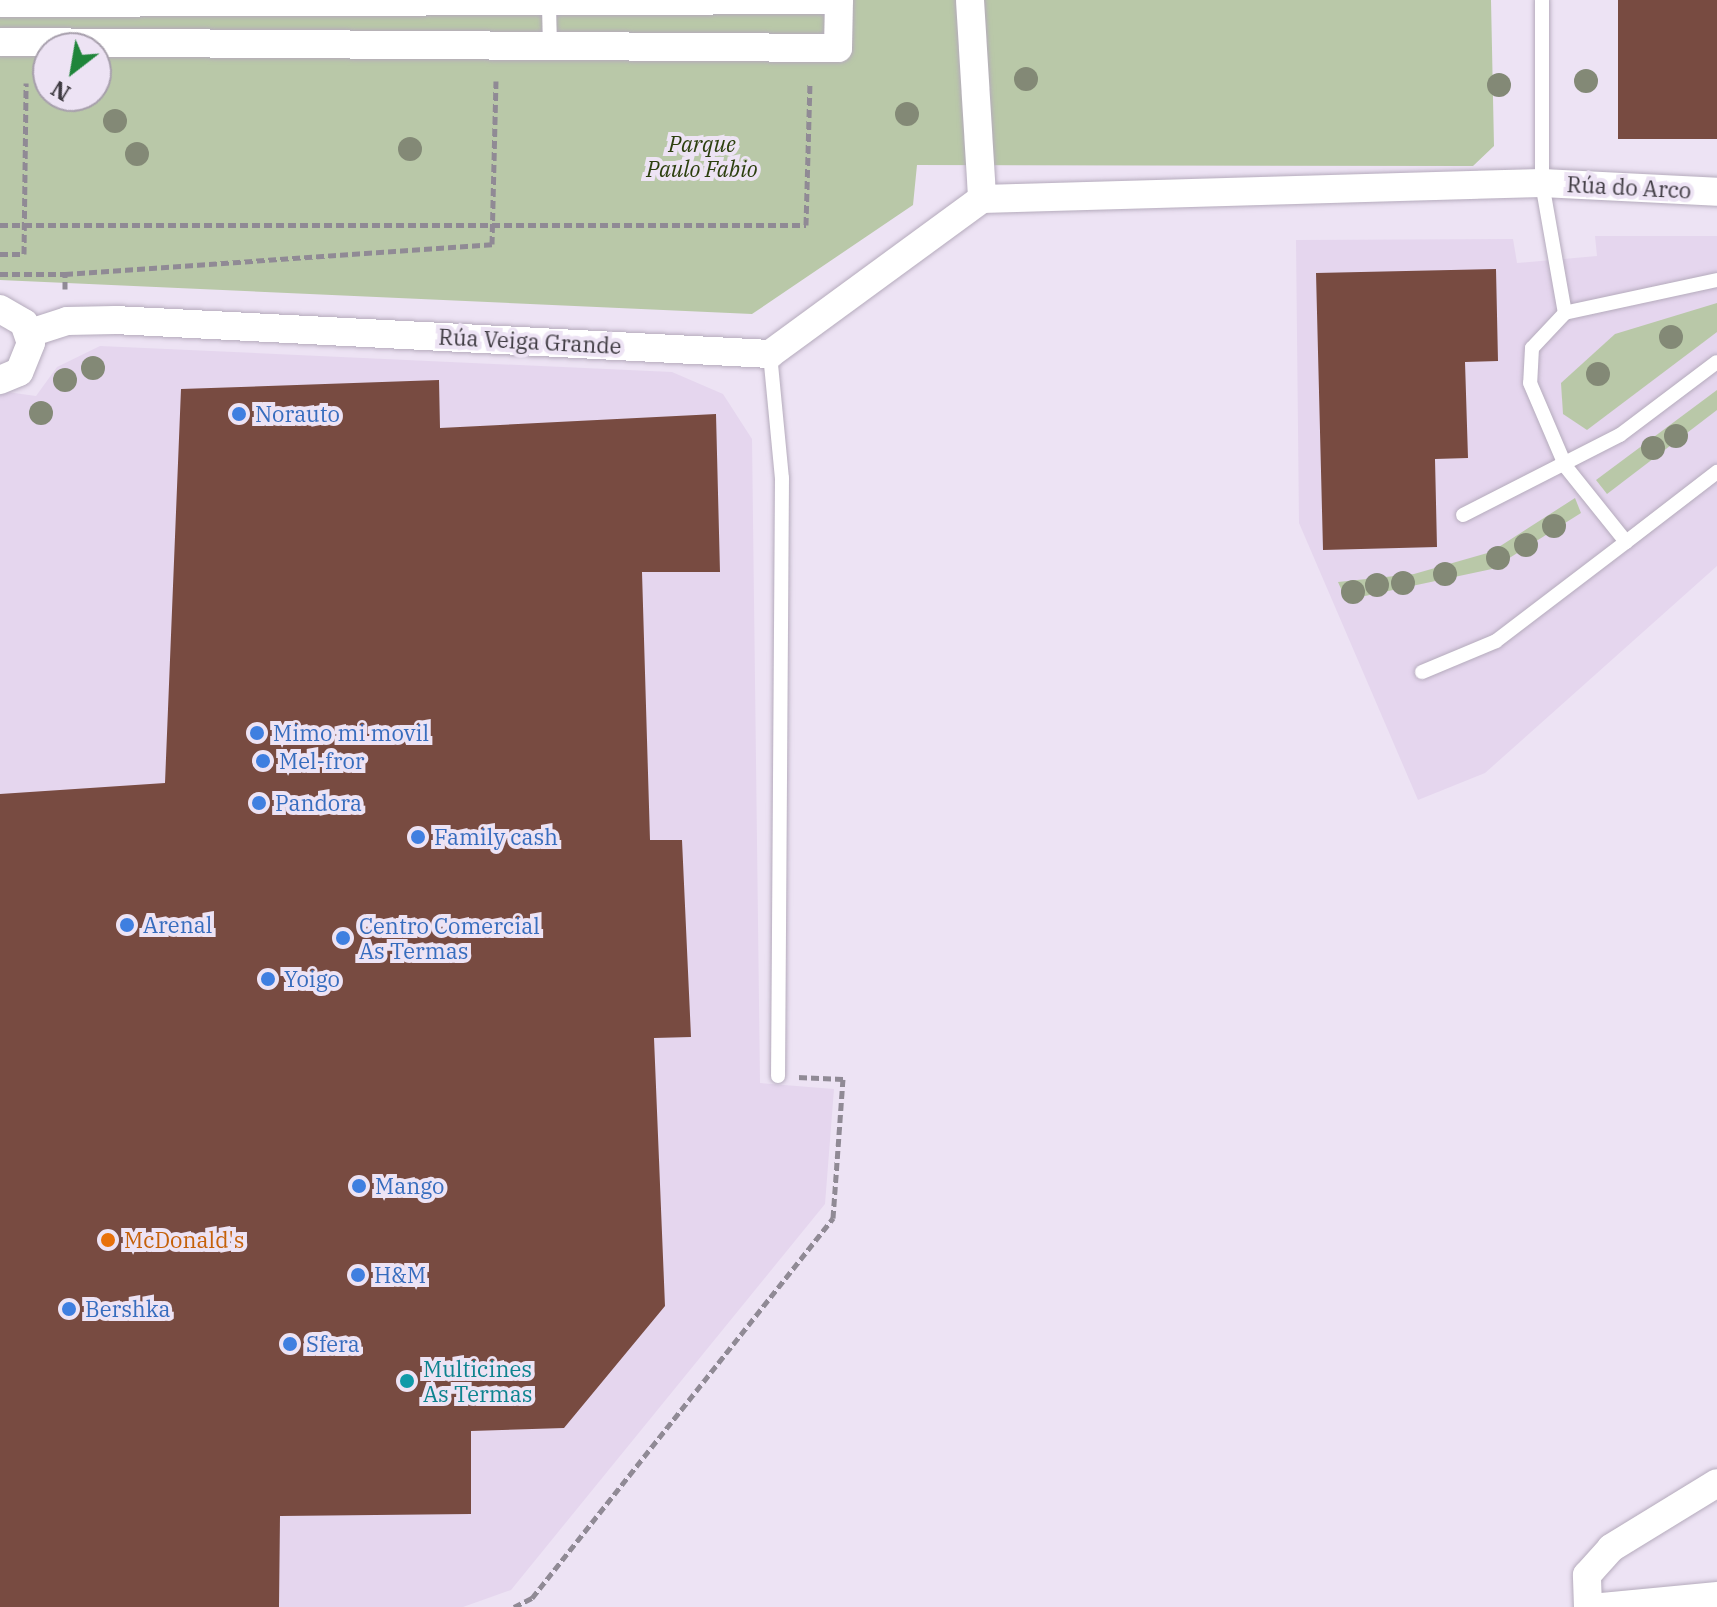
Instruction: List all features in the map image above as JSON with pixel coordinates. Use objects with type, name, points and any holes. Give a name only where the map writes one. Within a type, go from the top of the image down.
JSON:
[{"type":"street","points":[[0,3],[839,0],[838,48],[0,42]]},
{"type":"street","points":[[770,354],[982,199],[970,0]]},
{"type":"street","name":"Rúa do Arco","points":[[982,199],[1542,183],[1717,192]]},
{"type":"street","points":[[0,309],[16,315],[30,333],[26,363],[0,380]]},
{"type":"street","name":"Rúa Veiga Grande","points":[[30,333],[67,321],[115,320],[770,354]]},
{"type":"street","points":[[1588,1607],[1587,1575],[1611,1548],[1717,1483]]},
{"type":"street","points":[[1602,1607],[1717,1596]]},
{"type":"lane","points":[[1542,0],[1542,183],[1565,313]]},
{"type":"lane","points":[[549,3],[550,47]]},
{"type":"lane","points":[[1626,542],[1566,467],[1530,383],[1532,348],[1565,313],[1717,280]]},
{"type":"lane","points":[[770,354],[782,478],[778,1076]]},
{"type":"lane","points":[[1463,515],[1566,467],[1717,362]]},
{"type":"lane","points":[[1422,672],[1496,641],[1717,472]]},
{"type":"path","points":[[0,274],[65,274],[492,244],[496,81]]},
{"type":"path","points":[[0,225],[806,225],[810,82]]},
{"type":"path","points":[[0,254],[24,254],[26,83]]},
{"type":"path","points":[[65,274],[65,289]]},
{"type":"path","points":[[514,1607],[532,1598],[833,1218],[843,1079],[778,1076]]},
{"type":"shaded area","points":[[1595,236],[1717,236],[1717,566],[1485,773],[1418,800],[1299,523],[1296,240],[1513,239],[1517,263],[1597,256]]},
{"type":"shaded area","name":"Centro Comercial As Termas","points":[[100,346],[672,372],[723,394],[752,439],[760,1083],[834,1089],[825,1204],[511,1590],[463,1607],[0,1607],[0,391],[36,396],[57,367]]},
{"type":"green space","name":"Parque Paulo Fabio","points":[[0,0],[1491,0],[1494,146],[1473,166],[917,165],[913,205],[752,314],[0,280]]},
{"type":"green space","points":[[1717,303],[1717,332],[1587,430],[1563,414],[1561,383],[1615,334]]},
{"type":"green space","points":[[1717,390],[1717,410],[1607,494],[1596,480]]},
{"type":"green space","points":[[1575,498],[1581,513],[1492,569],[1346,600],[1338,582],[1414,574],[1491,552]]},
{"type":"building","points":[[1618,0],[1717,0],[1717,139],[1618,139]]},
{"type":"building","points":[[1496,269],[1498,361],[1465,362],[1468,458],[1435,459],[1437,547],[1323,550],[1316,273]]},
{"type":"building","name":"Centro Comercial As Termas","points":[[439,380],[440,428],[716,414],[720,572],[642,572],[650,840],[682,840],[691,1037],[654,1038],[665,1306],[564,1428],[471,1431],[471,1514],[280,1516],[279,1607],[0,1607],[0,794],[165,783],[181,389]]},
{"type":"place","name":"Norauto","points":[[239,414]]},
{"type":"place","name":"Mimo mi movil","points":[[257,733]]},
{"type":"place","name":"Mel-fror","points":[[263,761]]},
{"type":"place","name":"Pandora","points":[[259,803]]},
{"type":"place","name":"Family cash","points":[[418,837]]},
{"type":"place","name":"Arenal","points":[[127,925]]},
{"type":"place","name":"Centro Comercial As Termas","points":[[343,938]]},
{"type":"place","name":"Yoigo","points":[[268,979]]},
{"type":"place","name":"Mango","points":[[359,1186]]},
{"type":"place","name":"McDonald's","points":[[108,1240]]},
{"type":"place","name":"H&M","points":[[358,1275]]},
{"type":"place","name":"Bershka","points":[[69,1309]]},
{"type":"place","name":"Sfera","points":[[290,1344]]},
{"type":"place","name":"Multicines As Termas","points":[[407,1381]]}]
